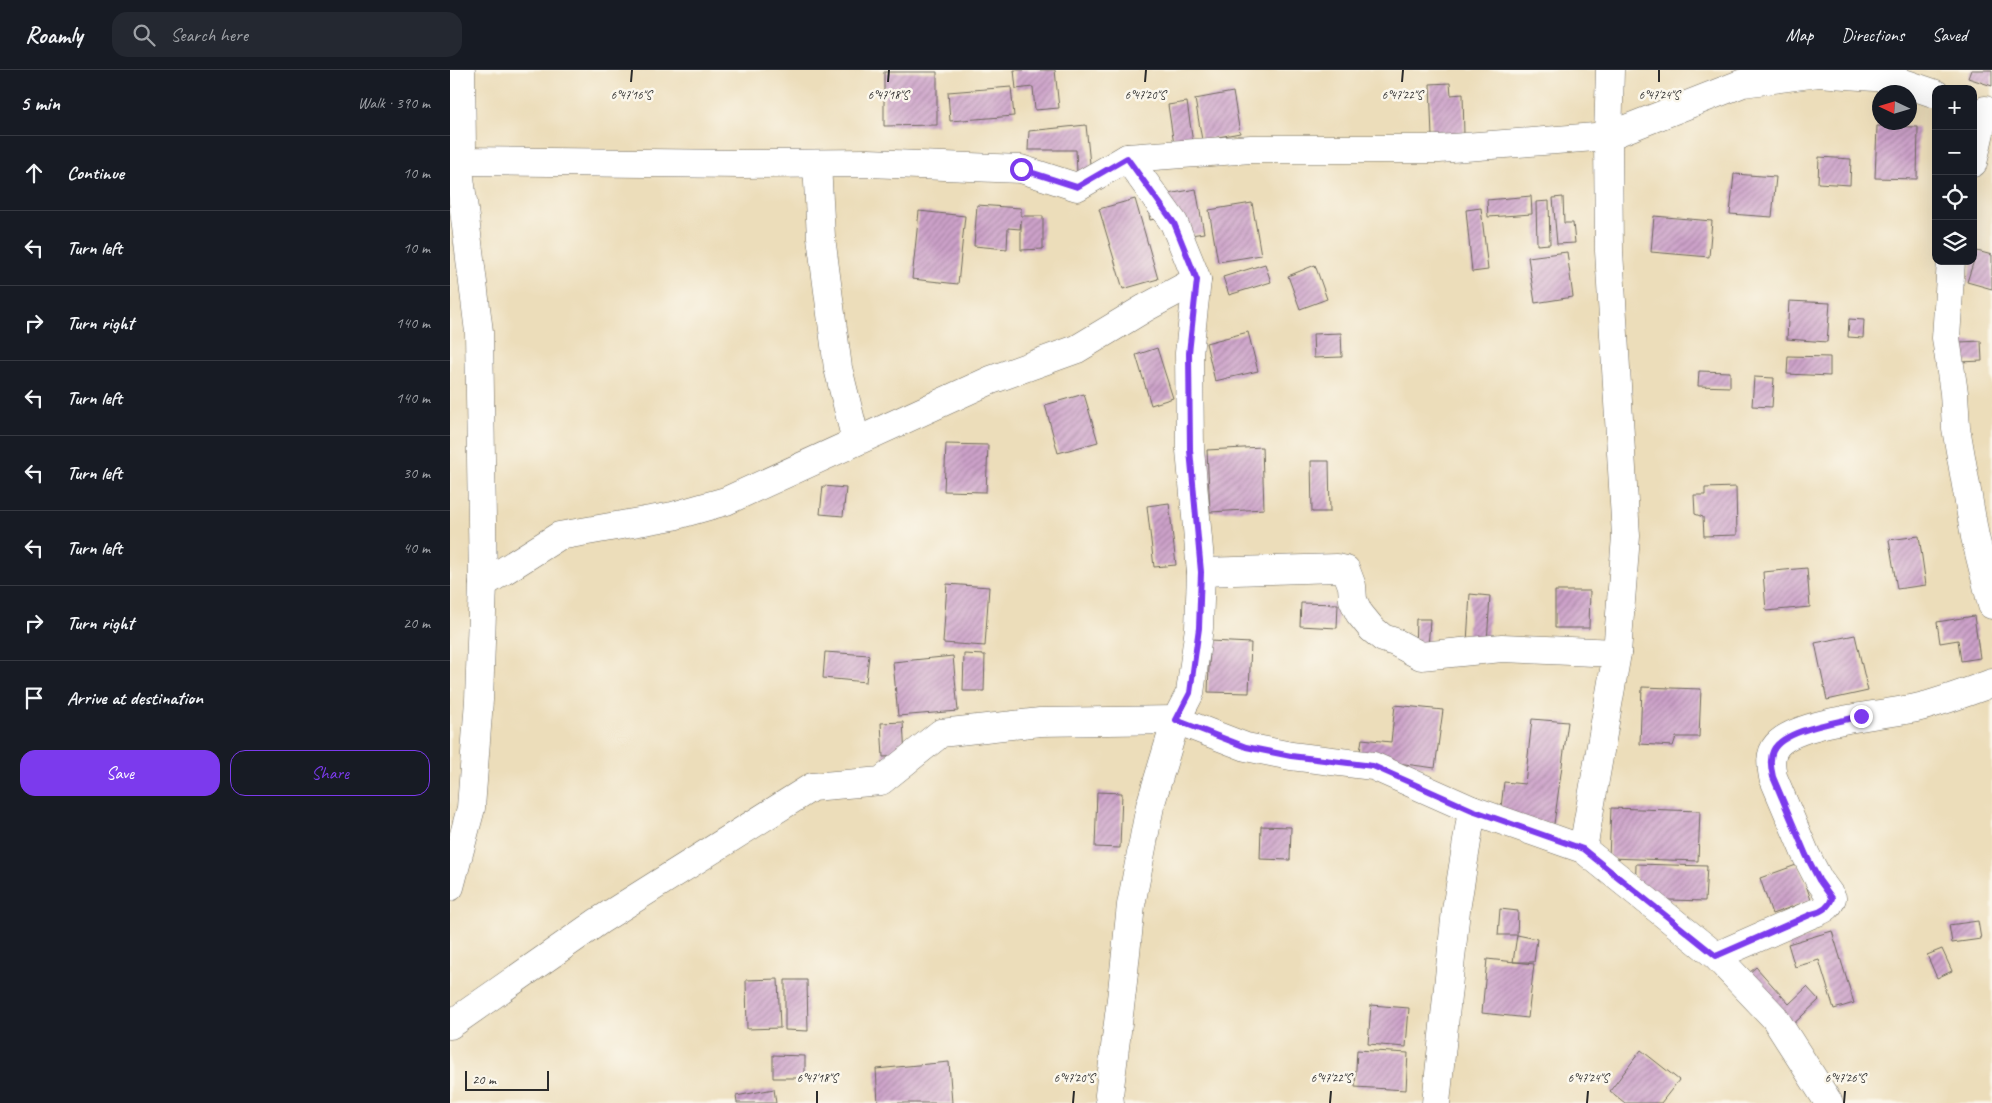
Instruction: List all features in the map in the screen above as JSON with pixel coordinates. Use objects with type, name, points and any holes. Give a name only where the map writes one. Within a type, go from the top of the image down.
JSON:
[{"type":"street","points":[[450,887],[471,808],[479,700],[483,584],[479,332],[458,161],[462,149],[461,70]]},
{"type":"street","points":[[1583,849],[1617,653],[1626,536],[1609,251],[1608,136],[1610,70]]},
{"type":"street","points":[[458,161],[868,163],[1021,169],[1077,187],[1127,158],[1251,149],[1439,149],[1608,136],[1744,76],[1818,73],[1889,78],[1932,93]]},
{"type":"street","points":[[1977,143],[1984,109]]},
{"type":"street","points":[[1110,1103],[1109,1095],[1131,905],[1150,806],[1176,720],[1190,693],[1196,656],[1201,572],[1190,450],[1189,353],[1197,280],[1174,223],[1127,158]]},
{"type":"street","points":[[817,164],[822,237],[838,368],[856,441]]},
{"type":"street","points":[[1951,265],[1946,338],[1954,393],[1956,428],[1975,537],[1992,605]]},
{"type":"street","points":[[483,584],[559,536],[673,516],[726,501],[991,380],[1077,349],[1145,308],[1197,280]]},
{"type":"street","points":[[1201,572],[1337,568],[1346,570],[1352,586],[1353,600],[1359,613],[1372,629],[1383,638],[1395,642],[1420,656],[1502,648],[1617,653]]},
{"type":"street","points":[[1716,956],[1812,914],[1821,912],[1830,904],[1832,898],[1819,880],[1806,855],[1773,777],[1770,764],[1772,751],[1777,744],[1804,730],[1861,716],[1915,709],[1992,683]]},
{"type":"street","points":[[450,1025],[599,921],[812,787],[881,780],[941,733],[1040,722],[1176,720],[1246,747],[1291,756],[1373,766],[1472,810],[1583,849],[1716,956],[1774,1017],[1829,1103]]},
{"type":"street","points":[[1436,1103],[1456,910],[1472,810]]},
{"type":"building","points":[[1014,70],[1055,70],[1059,108],[1035,110],[1033,87],[1016,89]]},
{"type":"building","points":[[1971,70],[1992,70],[1992,86],[1968,78]]},
{"type":"building","points":[[884,72],[937,72],[937,125],[884,126]]},
{"type":"building","points":[[1450,83],[1451,95],[1463,94],[1464,135],[1432,137],[1430,84]]},
{"type":"building","points":[[1011,87],[1014,116],[950,121],[948,92]]},
{"type":"building","points":[[1233,92],[1240,133],[1202,140],[1195,99]]},
{"type":"building","points":[[1187,102],[1193,143],[1174,145],[1168,105]]},
{"type":"building","points":[[1086,125],[1091,174],[1077,173],[1076,150],[1028,150],[1029,131]]},
{"type":"building","points":[[1918,127],[1917,179],[1875,178],[1877,130],[1917,130]]},
{"type":"building","points":[[1819,157],[1851,159],[1850,185],[1818,183]]},
{"type":"building","points":[[1734,174],[1776,177],[1772,217],[1730,214]]},
{"type":"building","points":[[1196,189],[1204,233],[1184,236],[1180,214],[1150,220],[1146,198]]},
{"type":"building","points":[[1531,196],[1532,214],[1488,217],[1487,200]]},
{"type":"building","points":[[1563,197],[1564,223],[1573,223],[1575,243],[1557,244],[1553,198]]},
{"type":"building","points":[[1135,199],[1158,279],[1123,289],[1099,209]]},
{"type":"building","points":[[1549,201],[1550,244],[1537,245],[1536,202]]},
{"type":"building","points":[[1252,203],[1261,255],[1218,262],[1209,210]]},
{"type":"building","points":[[977,205],[1021,208],[1021,216],[1043,216],[1043,249],[1021,250],[1021,220],[1020,229],[1008,228],[1007,249],[974,246]]},
{"type":"building","points":[[1481,208],[1488,270],[1472,272],[1466,210]]},
{"type":"building","points":[[919,211],[965,216],[958,284],[912,279]]},
{"type":"building","points":[[1654,216],[1712,221],[1709,257],[1651,252]]},
{"type":"building","points":[[1977,251],[1992,255],[1992,289],[1967,282],[1972,265],[1977,265]]},
{"type":"building","points":[[1567,252],[1573,297],[1535,303],[1528,257]]},
{"type":"building","points":[[1265,264],[1271,282],[1229,295],[1223,277]]},
{"type":"building","points":[[1315,265],[1327,299],[1300,309],[1288,276]]},
{"type":"building","points":[[1789,301],[1830,303],[1827,342],[1787,339]]},
{"type":"building","points":[[1849,319],[1864,320],[1863,338],[1848,337]]},
{"type":"building","points":[[1248,332],[1258,371],[1215,381],[1206,343]]},
{"type":"building","points":[[1341,333],[1342,357],[1314,358],[1313,334]]},
{"type":"building","points":[[1981,341],[1982,361],[1960,362],[1960,342]]},
{"type":"building","points":[[1157,348],[1173,398],[1151,405],[1136,355]]},
{"type":"building","points":[[1788,356],[1830,357],[1830,376],[1787,374]]},
{"type":"building","points":[[1699,371],[1730,372],[1730,387],[1698,386]]},
{"type":"building","points":[[1754,377],[1774,378],[1772,407],[1752,406]]},
{"type":"building","points":[[1084,394],[1098,442],[1058,453],[1045,405]]},
{"type":"building","points":[[946,444],[988,445],[986,492],[944,491]]},
{"type":"building","points":[[1262,447],[1264,509],[1210,512],[1207,450]]},
{"type":"building","points":[[1311,461],[1329,461],[1330,512],[1312,512]]},
{"type":"building","points":[[823,486],[846,488],[843,516],[820,514]]},
{"type":"building","points":[[1736,487],[1737,535],[1704,536],[1703,517],[1695,514],[1694,495],[1705,495],[1705,488]]},
{"type":"building","points":[[1169,503],[1176,565],[1154,567],[1147,506]]},
{"type":"building","points":[[1919,536],[1926,585],[1897,589],[1889,540]]},
{"type":"building","points":[[1807,568],[1810,607],[1766,611],[1763,572]]},
{"type":"building","points":[[947,584],[989,587],[985,646],[943,643]]},
{"type":"building","points":[[1555,591],[1590,591],[1589,628],[1555,628]]},
{"type":"building","points":[[1470,594],[1490,596],[1487,643],[1467,642]]},
{"type":"building","points":[[1301,603],[1338,604],[1337,628],[1300,626]]},
{"type":"building","points":[[1974,616],[1980,658],[1961,661],[1958,640],[1940,643],[1937,622]]},
{"type":"building","points":[[1416,619],[1430,619],[1428,650],[1415,650]]},
{"type":"building","points":[[1855,635],[1868,691],[1827,700],[1815,643]]},
{"type":"building","points":[[1210,641],[1251,643],[1249,693],[1208,692]]},
{"type":"building","points":[[825,652],[869,655],[866,682],[823,678]]},
{"type":"building","points":[[964,654],[985,655],[984,691],[963,691]]},
{"type":"building","points":[[953,656],[958,711],[898,716],[893,662]]},
{"type":"building","points":[[1642,687],[1701,689],[1699,737],[1676,737],[1673,746],[1640,744]]},
{"type":"building","points":[[1395,705],[1443,710],[1435,768],[1359,758],[1362,739],[1391,742]]},
{"type":"building","points":[[1532,719],[1568,722],[1554,824],[1500,816],[1504,782],[1525,784]]},
{"type":"building","points":[[903,722],[905,756],[883,757],[881,723]]},
{"type":"building","points":[[1097,792],[1122,793],[1120,848],[1095,847]]},
{"type":"building","points":[[1611,808],[1700,811],[1698,861],[1609,858]]},
{"type":"building","points":[[1261,826],[1291,827],[1290,860],[1260,859]]},
{"type":"building","points":[[1636,864],[1707,866],[1705,901],[1635,899]]},
{"type":"building","points":[[1799,864],[1811,900],[1772,914],[1760,878]]},
{"type":"building","points":[[1500,909],[1518,911],[1517,935],[1498,935]]},
{"type":"building","points":[[1978,921],[1981,939],[1952,943],[1949,925]]},
{"type":"building","points":[[1832,931],[1854,1003],[1834,1009],[1819,960],[1795,967],[1788,944]]},
{"type":"building","points":[[1517,935],[1537,939],[1534,962],[1513,962]]},
{"type":"building","points":[[1942,949],[1952,971],[1937,978],[1927,955]]},
{"type":"building","points":[[1487,959],[1534,964],[1528,1018],[1482,1013]]},
{"type":"building","points":[[1756,967],[1789,1004],[1807,987],[1819,1000],[1787,1030],[1741,980]]},
{"type":"building","points":[[778,979],[780,1028],[747,1029],[746,980]]},
{"type":"building","points":[[785,980],[807,980],[808,1031],[785,1030]]},
{"type":"building","points":[[1371,1005],[1409,1008],[1406,1047],[1368,1044]]},
{"type":"building","points":[[1357,1050],[1408,1053],[1406,1090],[1355,1087]]},
{"type":"building","points":[[1641,1050],[1679,1080],[1661,1103],[1625,1103],[1610,1091]]},
{"type":"building","points":[[773,1055],[805,1056],[805,1078],[773,1078]]},
{"type":"building","points":[[949,1062],[952,1103],[878,1103],[876,1069]]},
{"type":"building","points":[[774,1089],[776,1103],[737,1103],[736,1096]]},
{"type":"route","points":[[1021,169],[1077,187],[1127,158],[1174,223],[1197,280],[1189,353],[1190,450],[1201,572],[1199,628],[1190,693],[1176,720],[1246,747],[1291,756],[1373,766],[1472,810],[1583,849],[1716,956],[1812,914],[1821,912],[1830,904],[1832,898],[1819,880],[1806,855],[1773,777],[1770,764],[1772,751],[1785,738],[1804,730],[1861,716]]}]
